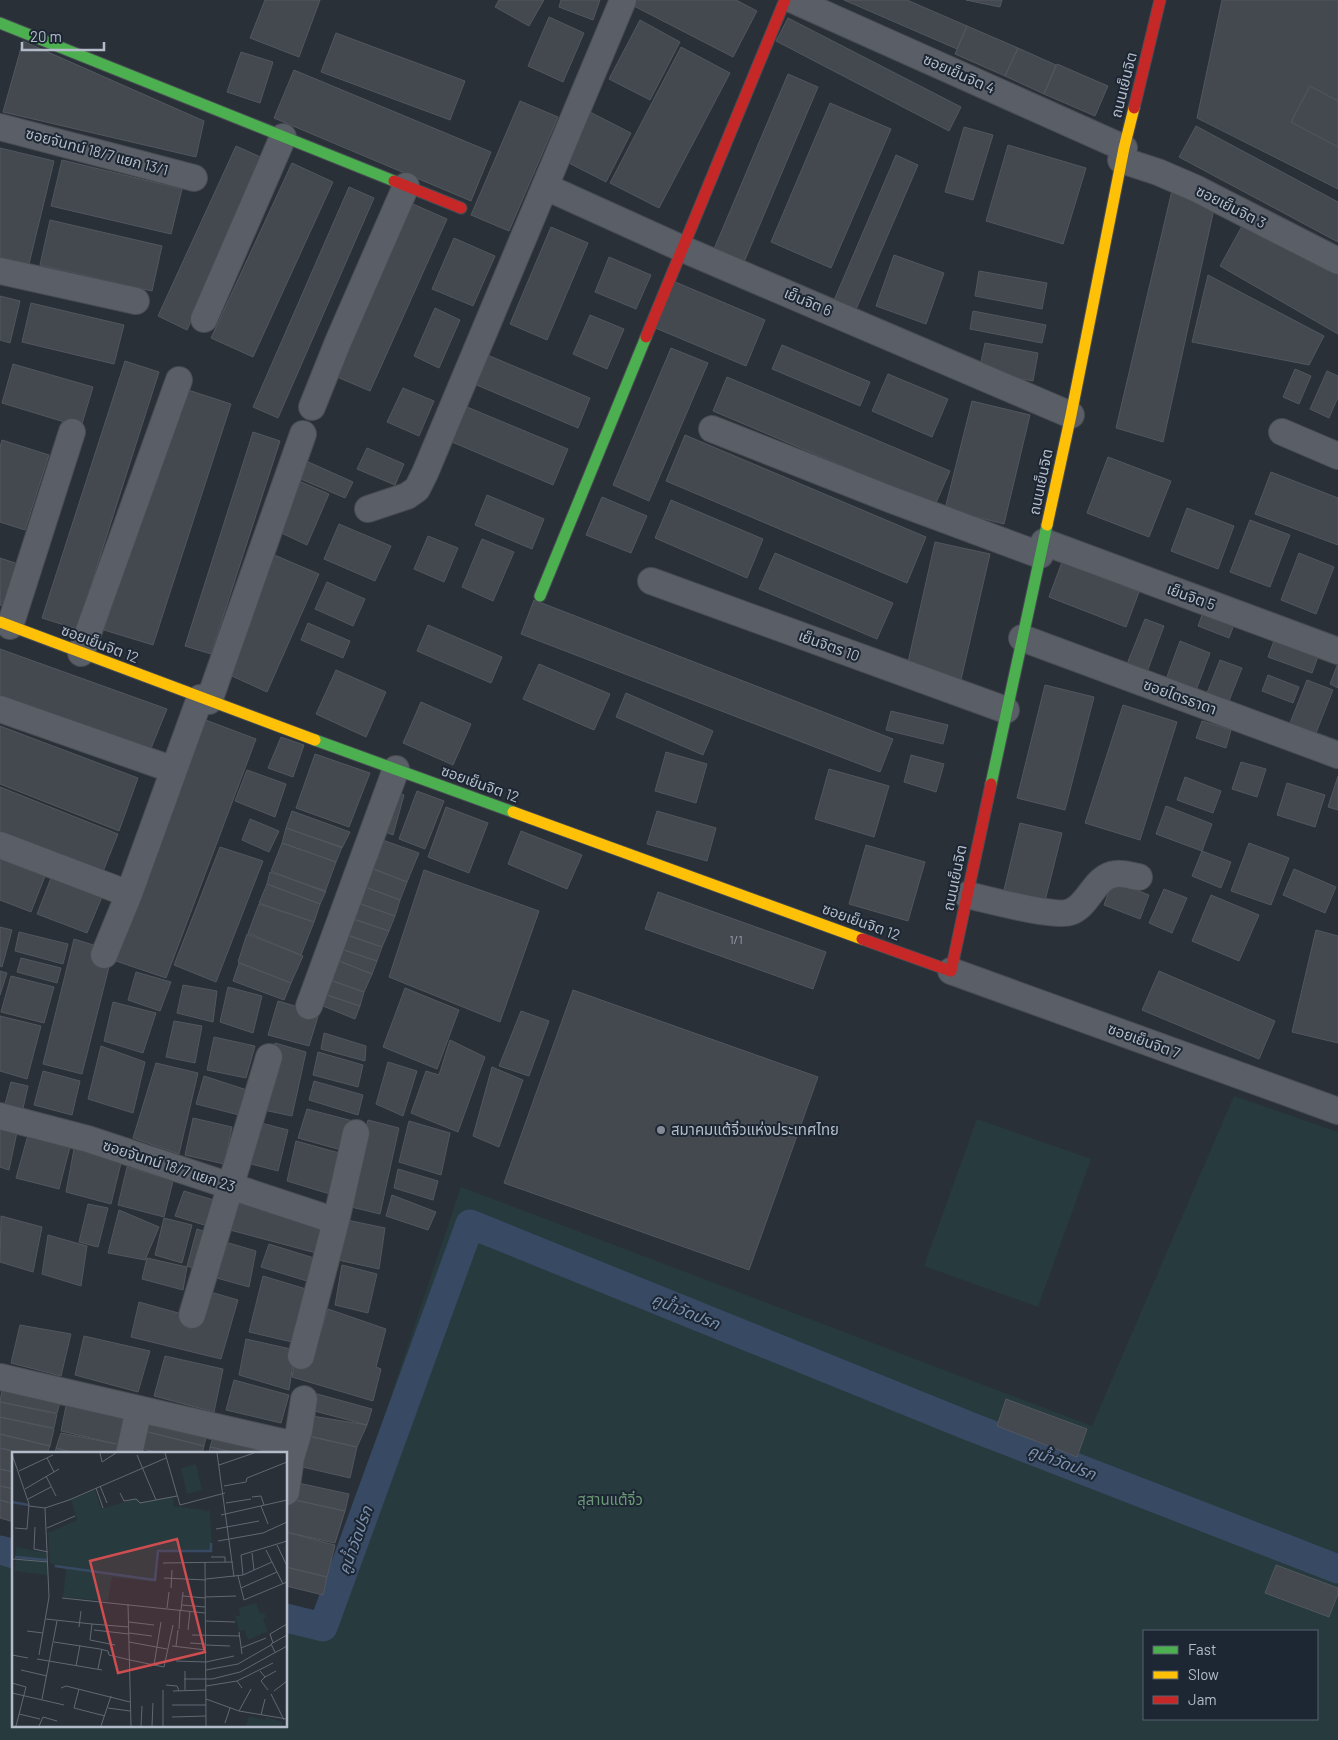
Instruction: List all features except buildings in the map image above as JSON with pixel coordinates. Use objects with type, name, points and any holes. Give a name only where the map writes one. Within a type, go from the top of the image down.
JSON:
[{"type":"street","points":[[368,509],[407,496],[417,489],[546,187],[623,0]]},
{"type":"street","points":[[540,596],[785,0]]},
{"type":"street","name":"ซอยเย็นจิต 4","points":[[794,0],[1123,154]]},
{"type":"street","name":"ถนนเย็นจิต","points":[[951,970],[1071,415],[1123,154],[1160,0]]},
{"type":"street","points":[[0,24],[461,208]]},
{"type":"street","name":"ซอยจันทน์ 18/7 แยก 13/1","points":[[0,127],[194,178]]},
{"type":"street","points":[[204,319],[283,137]]},
{"type":"street","name":"ซอยเย็นจิต 3","points":[[1123,154],[1195,188],[1338,261]]},
{"type":"street","points":[[312,407],[338,342],[406,186]]},
{"type":"street","name":"เย็นจิต 6","points":[[546,187],[683,249],[1071,415]]},
{"type":"street","points":[[0,271],[136,301]]},
{"type":"street","points":[[81,653],[179,380]]},
{"type":"street","name":"เย็นจิต 5","points":[[712,429],[892,500],[1042,548],[1338,652]]},
{"type":"street","points":[[5,624],[72,432]]},
{"type":"street","points":[[1282,432],[1338,456]]},
{"type":"street","points":[[104,955],[129,894],[174,770],[205,700],[303,434]]},
{"type":"street","name":"เย็นจิตร 10","points":[[651,581],[1006,710]]},
{"type":"street","name":"ซอยเย็นจิต 12","points":[[5,624],[396,770],[951,970]]},
{"type":"street","name":"ซอยไตรธาดา","points":[[1022,638],[1338,755]]},
{"type":"street","points":[[0,709],[174,770]]},
{"type":"street","points":[[309,1006],[396,770]]},
{"type":"street","points":[[0,846],[129,894]]},
{"type":"street","points":[[967,895],[1049,913],[1068,913],[1078,909],[1107,876],[1116,874],[1139,877]]},
{"type":"street","name":"ซอยเย็นจิต 7","points":[[951,970],[1338,1111]]},
{"type":"street","points":[[192,1315],[269,1057]]},
{"type":"street","name":"ซอยจันทน์ 18/7 แยก 23","points":[[0,1116],[88,1139],[336,1221]]},
{"type":"street","points":[[301,1356],[336,1221],[356,1133]]},
{"type":"street","points":[[0,1377],[295,1445]]},
{"type":"street","points":[[288,1478],[304,1399]]},
{"type":"street","points":[[129,1452],[139,1409]]},
{"type":"green space","name":"สุสานแต้จิ๋ว","points":[[1234,1096],[1338,1132],[1338,1740],[0,1740],[0,1538],[12,1541],[12,1728],[288,1728],[288,1606],[318,1613],[461,1187],[1092,1426]]},
{"type":"green space","points":[[977,1119],[1091,1159],[1038,1307],[924,1266]]},
{"type":"waterway","name":"คูน้ำวัดปรก","points":[[288,1618],[323,1627],[470,1224],[969,1426],[1338,1569]]},
{"type":"waterway","name":"คูน้ำวัดปรก","points":[[0,1550],[12,1553]]},
{"type":"traffic: fast","points":[[0,23],[394,181]]},
{"type":"traffic: fast","points":[[540,596],[646,337]]},
{"type":"traffic: fast","points":[[991,784],[1047,525]]},
{"type":"traffic: fast","points":[[315,740],[513,812]]},
{"type":"traffic: slow","points":[[1047,525],[1071,415],[1124,148],[1134,108]]},
{"type":"traffic: slow","points":[[0,622],[315,740]]},
{"type":"traffic: slow","points":[[513,812],[862,939]]},
{"type":"traffic: jam","points":[[646,337],[785,0]]},
{"type":"traffic: jam","points":[[1134,108],[1160,0]]},
{"type":"traffic: jam","points":[[394,181],[461,208]]},
{"type":"traffic: jam","points":[[862,939],[951,971],[991,784]]},
{"type":"place","name":"สมาคมแต้จิ๋วแห่งประเทศไทย","points":[[661,1130]]}]
